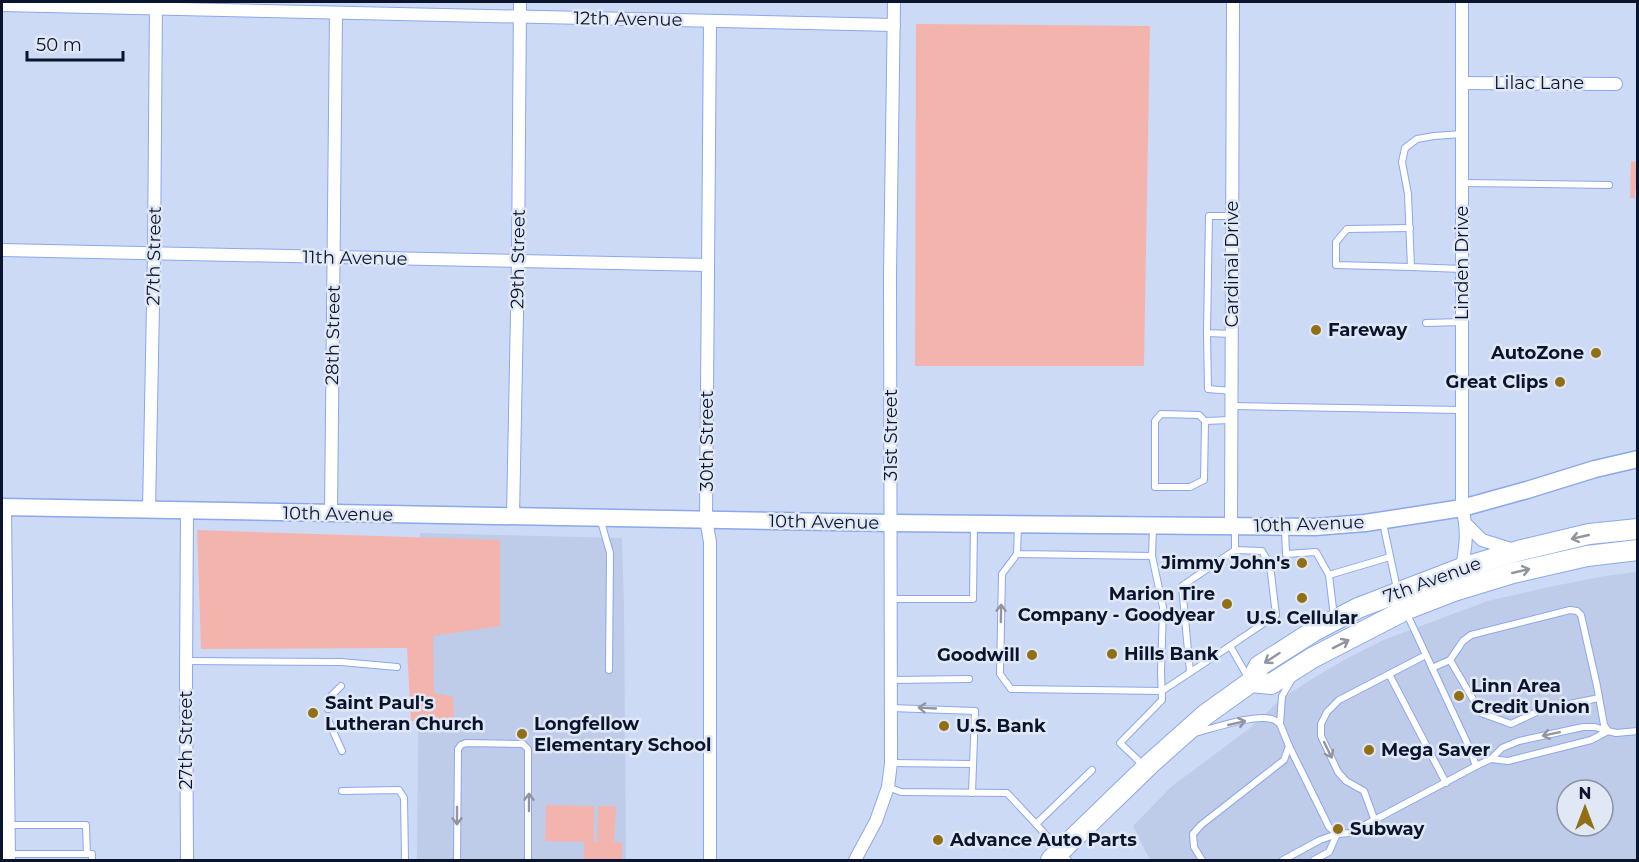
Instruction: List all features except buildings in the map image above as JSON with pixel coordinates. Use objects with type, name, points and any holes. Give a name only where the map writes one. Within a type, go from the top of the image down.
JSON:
[{"type":"main road","name":"7th Avenue","points":[[1060,858],[1146,768],[1205,715],[1251,682],[1259,666],[1314,631],[1358,608],[1462,567],[1588,534],[1638,529]]},
{"type":"main road","name":"7th Avenue","points":[[1251,682],[1271,684],[1312,658],[1406,610],[1454,591],[1513,573],[1587,556],[1638,550]]},
{"type":"street","name":"29th Street","points":[[513,517],[520,2]]},
{"type":"street","name":"31st Street","points":[[855,861],[876,821],[888,787],[891,764],[890,274],[894,2]]},
{"type":"street","name":"Cardinal Drive","points":[[1233,2],[1233,527]]},
{"type":"street","name":"Linden Drive","points":[[1462,2],[1461,410],[1466,545],[1462,567]]},
{"type":"street","name":"12th Avenue","points":[[2,5],[156,5],[336,13],[359,7],[520,16],[894,25]]},
{"type":"street","name":"27th Street","points":[[149,510],[156,5]]},
{"type":"street","name":"28th Street","points":[[331,514],[336,13]]},
{"type":"street","name":"30th Street","points":[[710,21],[706,519],[710,542],[710,861]]},
{"type":"street","name":"Lilac Lane","points":[[1462,83],[1616,84]]},
{"type":"street","name":"11th Avenue","points":[[2,250],[708,265]]},
{"type":"street","name":"10th Avenue","points":[[3,507],[1018,525],[1316,527],[1464,516],[1527,490],[1595,469],[1638,459]]},
{"type":"street","points":[[3,507],[9,857]]},
{"type":"street","name":"27th Street","points":[[187,511],[187,861]]},
{"type":"street","points":[[1464,516],[1482,540],[1518,551]]},
{"type":"lane","points":[[1411,267],[1408,194],[1402,162],[1405,148],[1417,139],[1462,134]]},
{"type":"lane","points":[[1462,183],[1610,185]]},
{"type":"lane","points":[[1232,216],[1209,216],[1207,333],[1209,389],[1232,391]]},
{"type":"lane","points":[[1410,228],[1347,228],[1336,242],[1336,265],[1462,269]]},
{"type":"lane","points":[[1426,323],[1462,322]]},
{"type":"lane","points":[[1207,333],[1232,334]]},
{"type":"lane","points":[[1232,406],[1461,410]]},
{"type":"lane","points":[[1161,414],[1199,415],[1205,422],[1204,480],[1190,487],[1155,486],[1155,421],[1161,414]]},
{"type":"lane","points":[[1205,422],[1232,420]]},
{"type":"lane","points":[[600,518],[610,553],[609,670]]},
{"type":"lane","points":[[1382,521],[1397,592],[1476,766]]},
{"type":"lane","points":[[892,599],[973,599],[974,524]]},
{"type":"lane","points":[[1018,525],[1017,554],[1002,574],[1000,674],[1011,689],[1162,691],[1276,615],[1270,565],[1262,551],[1235,550],[1182,586],[1190,672]]},
{"type":"lane","points":[[1146,768],[1120,743],[1162,700],[1164,607],[1152,556],[1153,526]]},
{"type":"lane","points":[[1233,527],[1235,550]]},
{"type":"lane","points":[[1285,527],[1286,554],[1316,552],[1329,575],[1334,621]]},
{"type":"lane","points":[[1017,554],[1152,556]]},
{"type":"lane","points":[[1329,575],[1390,556]]},
{"type":"lane","points":[[1432,668],[1450,660],[1463,640],[1471,634],[1570,610],[1577,611],[1581,615],[1604,724],[1608,731]]},
{"type":"lane","points":[[1230,646],[1251,682]]},
{"type":"lane","points":[[1375,820],[1364,791],[1346,781],[1338,772],[1321,736],[1321,724],[1327,712],[1339,700],[1426,655]]},
{"type":"lane","points":[[1312,658],[1289,682],[1282,696],[1280,724],[1329,827],[1337,834]]},
{"type":"lane","points":[[1450,660],[1481,713],[1511,724],[1541,710],[1599,698]]},
{"type":"lane","points":[[186,661],[341,662],[397,667]]},
{"type":"lane","points":[[1389,675],[1446,783]]},
{"type":"lane","points":[[891,680],[969,679]]},
{"type":"lane","points":[[328,709],[328,699],[341,686]]},
{"type":"lane","points":[[891,708],[975,711],[972,793]]},
{"type":"lane","points":[[1180,737],[1254,719],[1272,719],[1280,724]]},
{"type":"lane","points":[[328,720],[342,751]]},
{"type":"lane","points":[[1283,861],[1320,840],[1337,834],[1350,833],[1491,759],[1502,748],[1519,741],[1583,727],[1595,727],[1616,733],[1638,731]]},
{"type":"lane","points":[[1491,759],[1508,762],[1591,740],[1608,731]]},
{"type":"lane","points":[[457,861],[458,749],[466,743],[523,744],[528,749],[528,861]]},
{"type":"lane","points":[[1202,861],[1194,847],[1193,834],[1201,825],[1284,760],[1289,746]]},
{"type":"lane","points":[[891,764],[972,764]]},
{"type":"lane","points":[[1036,824],[1092,770]]},
{"type":"lane","points":[[888,787],[901,792],[1007,793],[1036,824],[1060,858]]},
{"type":"lane","points":[[342,791],[399,790],[404,798],[405,861]]},
{"type":"lane","points":[[9,825],[87,825],[87,854]]},
{"type":"lane","points":[[1314,861],[1329,852],[1337,834]]},
{"type":"lane","points":[[9,857],[92,854],[92,861]]},
{"type":"shaded area","points":[[916,24],[1150,26],[1144,366],[915,366]]},
{"type":"shaded area","points":[[1631,161],[1637,162],[1635,198],[1630,198]]},
{"type":"shaded area","points":[[197,530],[500,540],[500,626],[433,636],[434,693],[453,697],[454,722],[411,721],[407,648],[201,649]]},
{"type":"shaded area","name":"Longfellow Elementary School","points":[[420,533],[622,538],[626,860],[417,860]]},
{"type":"shaded area","points":[[1637,572],[1637,860],[1150,860],[1133,826],[1171,787],[1250,728],[1281,699],[1348,658],[1386,639],[1488,601],[1549,587]]},
{"type":"shaded area","points":[[546,805],[594,806],[594,842],[597,842],[598,806],[616,806],[614,842],[622,843],[622,860],[584,860],[584,842],[545,841]]},
{"type":"place","name":"Fareway","points":[[1316,330]]},
{"type":"place","name":"AutoZone","points":[[1596,353]]},
{"type":"place","name":"Great Clips","points":[[1560,382]]},
{"type":"place","name":"Jimmy John's","points":[[1302,563]]},
{"type":"place","name":"U.S. Cellular","points":[[1302,598]]},
{"type":"place","name":"Marion Tire Company - Goodyear","points":[[1227,604]]},
{"type":"place","name":"Hills Bank","points":[[1112,654]]},
{"type":"place","name":"Goodwill","points":[[1032,655]]},
{"type":"place","name":"Linn Area Credit Union","points":[[1459,696]]},
{"type":"place","name":"Saint Paul's Lutheran Church","points":[[313,713]]},
{"type":"place","name":"U.S. Bank","points":[[944,726]]},
{"type":"place","name":"Longfellow Elementary School","points":[[522,734]]},
{"type":"place","name":"Mega Saver","points":[[1369,750]]},
{"type":"place","name":"Subway","points":[[1338,829]]},
{"type":"place","name":"Advance Auto Parts","points":[[938,840]]}]
